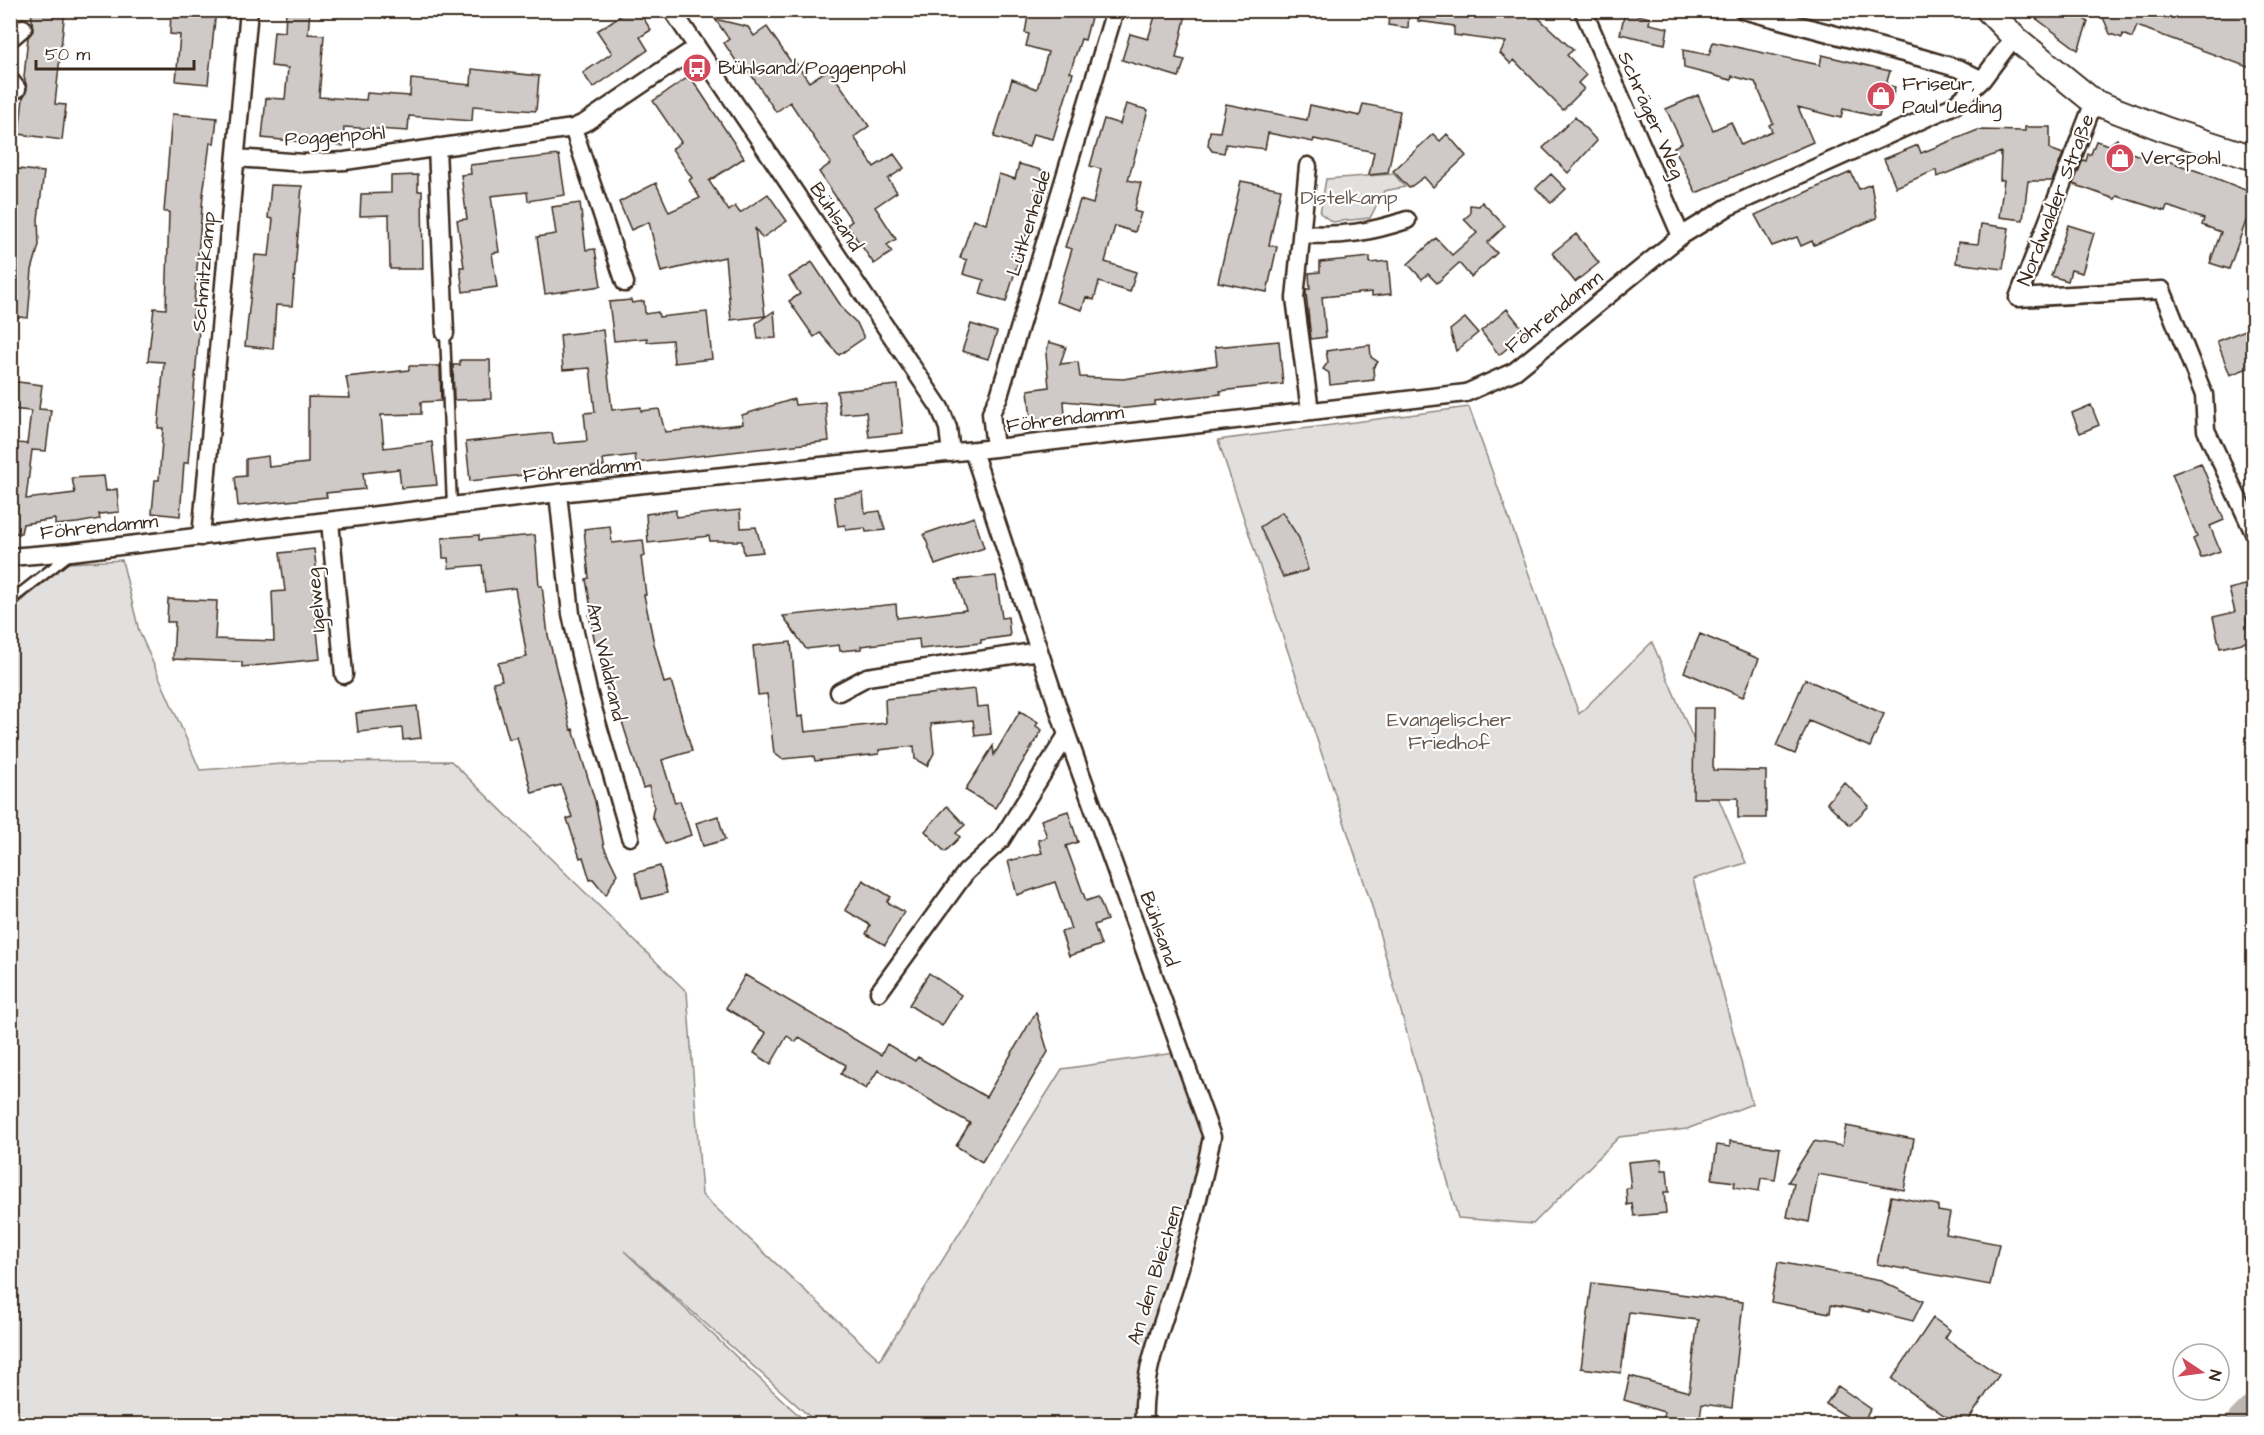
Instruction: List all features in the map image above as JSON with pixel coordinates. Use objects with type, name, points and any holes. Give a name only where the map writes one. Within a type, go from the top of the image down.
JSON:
[{"type":"main road","name":"Nordwalder Straße","points":[[1988,10],[2014,37],[2094,102],[2167,130],[2253,158]]},
{"type":"street","name":"Schmitzkamp","points":[[201,537],[249,10]]},
{"type":"street","name":"Bühlsand","points":[[672,10],[940,408],[948,428],[951,453]]},
{"type":"street","name":"Lütkenheide","points":[[995,448],[990,413],[999,396],[1115,10]]},
{"type":"street","name":"Schräger Weg","points":[[1583,10],[1681,236]]},
{"type":"street","points":[[1743,10],[1922,57],[1960,69],[1982,80]]},
{"type":"street","points":[[10,39],[23,28]]},
{"type":"street","name":"Föhrendamm","points":[[10,557],[72,552],[558,494],[973,451],[1466,393],[1515,371],[1681,236],[1728,207],[1955,105],[1982,80],[2014,37]]},
{"type":"street","name":"Poggenpohl","points":[[236,158],[304,164],[345,161],[573,128],[586,122],[697,47]]},
{"type":"street","name":"Nordwalder Straße","points":[[2094,102],[2018,298],[2162,290],[2204,395],[2206,430],[2253,532]]},
{"type":"street","points":[[573,128],[626,283]]},
{"type":"street","points":[[437,147],[445,333]]},
{"type":"street","points":[[1308,166],[1295,297],[1310,411]]},
{"type":"street","points":[[1303,234],[1335,237],[1373,232],[1407,219]]},
{"type":"street","name":"Bühlsand","points":[[973,451],[1067,735],[1212,1137]]},
{"type":"street","name":"Am Waldrand","points":[[558,494],[571,614],[588,691],[630,837]]},
{"type":"street","name":"Igelweg","points":[[330,521],[344,675]]},
{"type":"street","points":[[839,692],[867,677],[1039,651]]},
{"type":"street","points":[[879,992],[966,872],[1001,840],[1067,735]]},
{"type":"street","name":"An den Bleichen","points":[[1144,1425],[1143,1408],[1148,1373],[1198,1205],[1212,1137]]},
{"type":"lane","points":[[445,333],[452,506]]},
{"type":"lane","points":[[10,601],[72,552]]},
{"type":"green space","name":"Distelkamp","points":[[1394,174],[1405,187],[1384,191],[1370,218],[1332,222],[1320,213],[1326,179]]},
{"type":"green space","name":"Evangelischer Friedhof","points":[[1469,407],[1579,714],[1652,642],[1746,863],[1693,879],[1752,1104],[1687,1129],[1619,1137],[1533,1224],[1458,1218],[1371,903],[1218,440]]},
{"type":"green space","points":[[122,560],[139,631],[200,770],[310,762],[451,761],[687,992],[702,1195],[880,1360],[1062,1069],[1174,1053],[1204,1138],[1141,1424],[818,1424],[624,1251],[808,1424],[11,1424],[11,609],[68,563]]},
{"type":"building","points":[[31,10],[65,10],[55,104],[66,105],[62,140],[19,134],[23,98],[27,88],[24,77],[28,37],[33,31]]},
{"type":"building","points":[[171,10],[216,10],[208,84],[176,81],[180,35],[170,34]]},
{"type":"building","points":[[286,10],[310,10],[308,34],[324,35],[319,97],[366,100],[367,93],[410,96],[411,79],[471,85],[472,69],[539,76],[536,111],[473,106],[472,121],[409,116],[408,131],[344,127],[343,146],[262,138],[266,98],[285,99],[288,68],[271,66],[274,31],[285,32]]},
{"type":"building","points":[[629,10],[638,10],[651,30],[640,37],[648,50],[593,88],[583,73],[612,53],[597,31]]},
{"type":"building","points":[[1029,10],[1093,10],[1085,40],[1081,39],[1070,72],[1073,73],[1053,139],[1033,134],[1029,147],[994,137],[1012,79],[1037,89],[1048,52],[1026,46],[1029,34],[1025,33]]},
{"type":"building","points":[[1157,10],[1187,10],[1176,58],[1185,60],[1179,77],[1122,60],[1130,34],[1148,39]]},
{"type":"building","points":[[1390,10],[1409,10],[1408,28],[1388,25]]},
{"type":"building","points":[[1418,10],[1530,10],[1573,50],[1567,55],[1586,75],[1578,83],[1584,89],[1563,110],[1514,60],[1511,64],[1500,53],[1506,42],[1454,35],[1454,26],[1418,21]]},
{"type":"building","points":[[2025,10],[2072,10],[2088,22],[2078,50]]},
{"type":"building","points":[[2100,10],[2253,10],[2253,69],[2137,26],[2132,38],[2123,34],[2122,38],[2110,34]]},
{"type":"building","points":[[1625,12],[1650,18],[1649,24],[1668,28],[1665,44],[1620,34]]},
{"type":"building","points":[[715,19],[748,27],[754,36],[767,27],[791,62],[794,60],[809,82],[829,69],[869,126],[854,137],[874,167],[894,154],[904,168],[888,179],[897,192],[875,207],[896,239],[887,245],[892,252],[874,264],[847,225],[852,221],[819,172],[831,163],[790,102],[776,112],[748,70],[744,73],[724,43],[729,39]]},
{"type":"building","points":[[1713,42],[1820,65],[1822,55],[1890,71],[1886,85],[1895,87],[1890,105],[1882,103],[1879,117],[1843,109],[1841,118],[1798,107],[1813,142],[1696,193],[1674,147],[1682,143],[1666,109],[1698,95],[1713,130],[1731,122],[1741,145],[1772,131],[1769,125],[1773,123],[1755,82],[1732,76],[1731,80],[1684,68],[1683,50],[1709,55]]},
{"type":"building","points":[[690,76],[744,158],[709,181],[729,211],[735,206],[740,213],[768,194],[787,221],[762,238],[755,228],[765,316],[731,320],[725,257],[661,272],[649,222],[631,230],[619,202],[656,183],[669,212],[700,198],[689,180],[692,178],[672,149],[681,142],[653,101]]},
{"type":"building","points":[[1126,104],[1148,110],[1128,180],[1141,183],[1134,211],[1141,213],[1135,232],[1115,226],[1105,262],[1136,272],[1130,292],[1099,282],[1094,300],[1086,297],[1082,310],[1056,302],[1072,249],[1065,247],[1080,200],[1093,204],[1101,169],[1090,166],[1104,119],[1120,124]]},
{"type":"building","points":[[1226,104],[1307,120],[1310,105],[1360,116],[1363,104],[1400,111],[1388,173],[1369,175],[1374,152],[1314,139],[1313,142],[1268,133],[1265,149],[1226,144],[1224,153],[1212,151],[1208,145],[1210,131],[1220,132]]},
{"type":"building","points":[[172,114],[217,118],[214,144],[210,143],[203,195],[192,328],[199,329],[188,463],[184,463],[180,516],[152,513],[155,480],[159,480],[163,428],[158,428],[164,362],[148,361],[154,308],[166,309],[169,212],[164,212]]},
{"type":"building","points":[[1575,117],[1597,141],[1568,173],[1543,148]]},
{"type":"building","points":[[2025,127],[2050,127],[2050,149],[2063,154],[2052,181],[2028,181],[2023,220],[1999,217],[2004,180],[2000,180],[2001,152],[1937,177],[1936,170],[1896,187],[1884,159],[1918,145],[1921,153],[1978,130],[2025,131]]},
{"type":"building","points":[[1433,134],[1440,141],[1447,134],[1466,156],[1433,187],[1424,177],[1409,188],[1393,171]]},
{"type":"building","points":[[2117,139],[2121,149],[2145,158],[2147,154],[2253,193],[2253,224],[2246,221],[2229,269],[2210,263],[2221,232],[2202,225],[2204,219],[2167,206],[2165,211],[2117,196],[2115,199],[2073,184],[2083,160],[2086,161],[2088,154],[2091,154],[2096,141],[2109,145]]},
{"type":"building","points":[[559,155],[565,195],[528,201],[527,192],[491,196],[499,252],[492,253],[497,287],[463,292],[460,267],[464,267],[457,220],[467,219],[461,175],[471,174],[470,165]]},
{"type":"building","points":[[1019,164],[1045,171],[1006,302],[980,294],[984,280],[963,274],[967,260],[960,258],[973,220],[986,224],[999,174],[1015,179]]},
{"type":"building","points":[[10,168],[44,172],[38,219],[39,245],[32,270],[28,318],[10,316]]},
{"type":"building","points":[[1851,172],[1859,189],[1871,184],[1877,218],[1814,245],[1812,241],[1801,246],[1797,237],[1772,246],[1755,215]]},
{"type":"building","points":[[1551,174],[1566,189],[1551,203],[1536,188]]},
{"type":"building","points":[[418,175],[418,191],[422,191],[423,269],[390,269],[389,215],[360,216],[361,194],[391,193],[391,176]]},
{"type":"building","points":[[1241,181],[1281,189],[1269,245],[1277,247],[1267,292],[1218,282]]},
{"type":"building","points":[[271,185],[302,186],[292,306],[276,305],[273,349],[245,346],[255,255],[269,256],[273,219],[268,218]]},
{"type":"building","points":[[1482,202],[1505,226],[1487,243],[1497,253],[1471,277],[1459,263],[1437,283],[1428,274],[1422,279],[1408,264],[1436,238],[1452,255],[1477,233],[1464,219],[1470,214],[1470,205],[1479,206]]},
{"type":"building","points":[[580,203],[586,250],[595,249],[601,286],[545,294],[537,237],[556,234],[552,207]]},
{"type":"building","points":[[1981,224],[2009,228],[2003,269],[1956,263],[1958,242],[1978,244]]},
{"type":"building","points":[[2068,225],[2094,233],[2082,273],[2071,270],[2068,281],[2051,276]]},
{"type":"building","points":[[1576,234],[1599,263],[1575,282],[1552,253]]},
{"type":"building","points":[[1370,257],[1370,263],[1388,261],[1391,294],[1372,296],[1372,292],[1322,297],[1326,337],[1311,339],[1306,293],[1306,289],[1310,289],[1309,273],[1320,272],[1320,262]]},
{"type":"building","points":[[812,262],[845,312],[857,323],[864,338],[839,355],[820,333],[814,337],[789,301],[800,294],[789,277]]},
{"type":"building","points":[[631,300],[632,303],[644,301],[645,314],[658,312],[659,317],[707,312],[712,359],[674,363],[672,340],[647,342],[647,338],[614,341],[609,302]]},
{"type":"building","points":[[1507,309],[1526,333],[1499,355],[1481,331]]},
{"type":"building","points":[[774,311],[776,338],[758,339],[756,323]]},
{"type":"building","points":[[1465,318],[1478,333],[1456,351],[1450,330]]},
{"type":"building","points":[[971,324],[997,332],[988,359],[962,351]]},
{"type":"building","points":[[2253,327],[2253,366],[2230,375],[2217,341]]},
{"type":"building","points":[[603,330],[612,410],[641,407],[641,411],[659,409],[665,432],[743,424],[742,415],[794,399],[795,405],[825,402],[829,441],[636,463],[635,455],[603,459],[604,466],[470,481],[466,442],[552,433],[554,444],[587,441],[584,413],[595,412],[590,368],[563,370],[560,335]]},
{"type":"building","points":[[1279,341],[1283,384],[1220,391],[1221,394],[1155,401],[1155,405],[1118,409],[1118,406],[1064,401],[1065,416],[1031,420],[1028,390],[1049,387],[1046,354],[1049,342],[1066,347],[1060,364],[1078,362],[1080,377],[1123,379],[1217,365],[1215,347]]},
{"type":"building","points":[[1370,345],[1371,357],[1378,362],[1373,368],[1374,380],[1330,385],[1329,373],[1323,369],[1328,362],[1326,351]]},
{"type":"building","points":[[460,360],[490,360],[491,399],[454,400],[453,365],[460,365]]},
{"type":"building","points":[[409,366],[440,366],[441,401],[421,402],[421,414],[381,415],[384,448],[432,442],[437,485],[401,488],[399,469],[363,473],[365,489],[326,493],[327,497],[238,506],[235,477],[246,476],[246,459],[268,456],[269,467],[308,463],[308,397],[350,398],[346,377],[409,370]]},
{"type":"building","points":[[10,381],[42,385],[39,409],[51,410],[46,451],[32,450],[26,499],[75,493],[72,478],[104,476],[106,491],[117,489],[119,512],[99,514],[100,519],[77,523],[55,525],[55,519],[23,524],[21,533],[10,533],[10,442],[27,444],[31,411],[10,409]]},
{"type":"building","points":[[898,385],[903,433],[869,437],[866,412],[840,414],[837,391]]},
{"type":"building","points":[[2091,405],[2099,425],[2080,433],[2072,413]]},
{"type":"building","points":[[2201,463],[2224,520],[2210,526],[2220,551],[2201,558],[2193,539],[2197,537],[2172,474]]},
{"type":"building","points":[[863,493],[865,513],[880,511],[885,530],[866,532],[865,528],[846,530],[845,525],[838,526],[834,497]]},
{"type":"building","points":[[676,510],[676,517],[740,510],[741,528],[756,527],[763,552],[744,554],[742,541],[710,541],[709,536],[648,543],[646,514]]},
{"type":"building","points":[[1282,512],[1299,538],[1308,570],[1283,577],[1260,527]]},
{"type":"building","points":[[974,517],[984,548],[935,565],[924,534]]},
{"type":"building","points":[[610,526],[612,543],[643,540],[645,556],[641,557],[646,595],[644,595],[654,644],[664,683],[671,681],[692,751],[662,760],[675,803],[680,801],[691,835],[665,844],[652,816],[654,806],[649,786],[643,788],[613,693],[607,690],[605,679],[608,674],[602,646],[596,647],[589,615],[592,615],[586,579],[589,578],[584,529]]},
{"type":"building","points":[[479,535],[479,540],[535,535],[539,586],[542,586],[548,635],[571,730],[573,729],[595,801],[604,847],[617,874],[606,895],[593,879],[590,880],[583,857],[580,858],[567,819],[572,817],[561,785],[532,793],[517,737],[509,739],[493,682],[502,680],[498,663],[527,657],[515,588],[485,592],[482,565],[449,568],[448,558],[443,558],[442,538]]},
{"type":"building","points":[[314,549],[319,591],[313,592],[320,659],[242,667],[242,662],[173,659],[175,622],[167,622],[168,599],[217,601],[215,639],[274,641],[272,592],[285,591],[280,553]]},
{"type":"building","points":[[996,576],[1002,618],[1008,617],[1010,636],[981,640],[981,643],[920,649],[919,639],[840,651],[839,645],[806,649],[783,616],[896,604],[897,618],[966,610],[956,580]]},
{"type":"building","points":[[2253,583],[2253,618],[2246,619],[2251,641],[2220,648],[2213,617],[2235,612],[2229,589]]},
{"type":"building","points":[[1700,634],[1759,659],[1743,697],[1684,672]]},
{"type":"building","points":[[791,642],[798,717],[803,716],[805,732],[886,723],[885,699],[975,689],[977,707],[988,706],[991,734],[975,736],[973,720],[931,724],[934,753],[927,766],[915,759],[914,746],[879,750],[879,754],[815,761],[814,756],[782,759],[774,753],[767,694],[758,695],[753,646]]},
{"type":"building","points":[[1805,679],[1884,714],[1870,747],[1809,721],[1795,754],[1776,746]]},
{"type":"building","points":[[417,706],[421,738],[403,740],[402,728],[358,732],[356,713]]},
{"type":"building","points":[[1694,708],[1714,708],[1713,770],[1766,771],[1766,818],[1738,818],[1738,798],[1693,798]]},
{"type":"building","points":[[1020,711],[1038,722],[1036,726],[1042,730],[995,808],[965,790],[993,746],[994,755]]},
{"type":"building","points":[[1844,782],[1869,806],[1850,825],[1827,803]]},
{"type":"building","points":[[947,806],[965,825],[956,833],[960,837],[945,852],[925,831]]},
{"type":"building","points":[[1068,811],[1078,842],[1066,846],[1086,901],[1098,897],[1107,920],[1094,925],[1101,945],[1069,956],[1061,932],[1071,929],[1055,882],[1017,895],[1008,861],[1042,853],[1038,840],[1047,837],[1041,820]]},
{"type":"building","points":[[718,816],[725,840],[703,846],[696,823]]},
{"type":"building","points":[[660,866],[667,893],[642,899],[635,873]]},
{"type":"building","points":[[863,880],[891,897],[887,902],[904,912],[885,945],[866,934],[870,925],[845,910]]},
{"type":"building","points":[[929,973],[961,995],[942,1026],[909,1005]]},
{"type":"building","points":[[745,975],[881,1055],[887,1044],[915,1061],[918,1057],[986,1097],[1036,1012],[1048,1052],[982,1162],[956,1146],[970,1123],[878,1070],[866,1089],[841,1074],[846,1065],[799,1037],[796,1042],[787,1036],[771,1064],[754,1053],[766,1033],[726,1008]]},
{"type":"building","points":[[1846,1126],[1914,1139],[1904,1190],[1818,1174],[1809,1222],[1787,1217],[1794,1183],[1788,1182],[1814,1141],[1842,1146]]},
{"type":"building","points":[[1730,1141],[1780,1148],[1775,1180],[1761,1178],[1759,1191],[1734,1187],[1735,1182],[1712,1179],[1717,1145],[1730,1147]]},
{"type":"building","points":[[1661,1159],[1662,1170],[1667,1170],[1669,1192],[1664,1192],[1666,1213],[1634,1216],[1632,1204],[1627,1205],[1626,1188],[1631,1188],[1628,1162]]},
{"type":"building","points":[[1891,1196],[1938,1205],[1938,1211],[1950,1213],[1946,1234],[1999,1244],[1990,1285],[1877,1264]]},
{"type":"building","points":[[1778,1262],[1881,1281],[1923,1301],[1913,1321],[1869,1310],[1869,1312],[1831,1305],[1830,1313],[1771,1302]]},
{"type":"building","points":[[1592,1283],[1743,1302],[1732,1408],[1702,1404],[1699,1425],[1662,1425],[1664,1412],[1624,1400],[1630,1376],[1689,1392],[1698,1320],[1629,1312],[1621,1373],[1581,1368]]},
{"type":"building","points":[[1933,1318],[1950,1330],[1945,1338],[1999,1375],[1965,1425],[1958,1425],[1892,1379]]},
{"type":"building","points":[[1838,1386],[1871,1409],[1861,1425],[1826,1404]]},
{"type":"waterway","points":[[2245,1424],[2254,1415]]},
{"type":"place","name":"Bühlsand/Poggenpohl","points":[[697,68]]},
{"type":"place","name":"Friseur, Paul Ueding","points":[[1881,96]]},
{"type":"place","name":"Verspohl","points":[[2120,158]]}]
